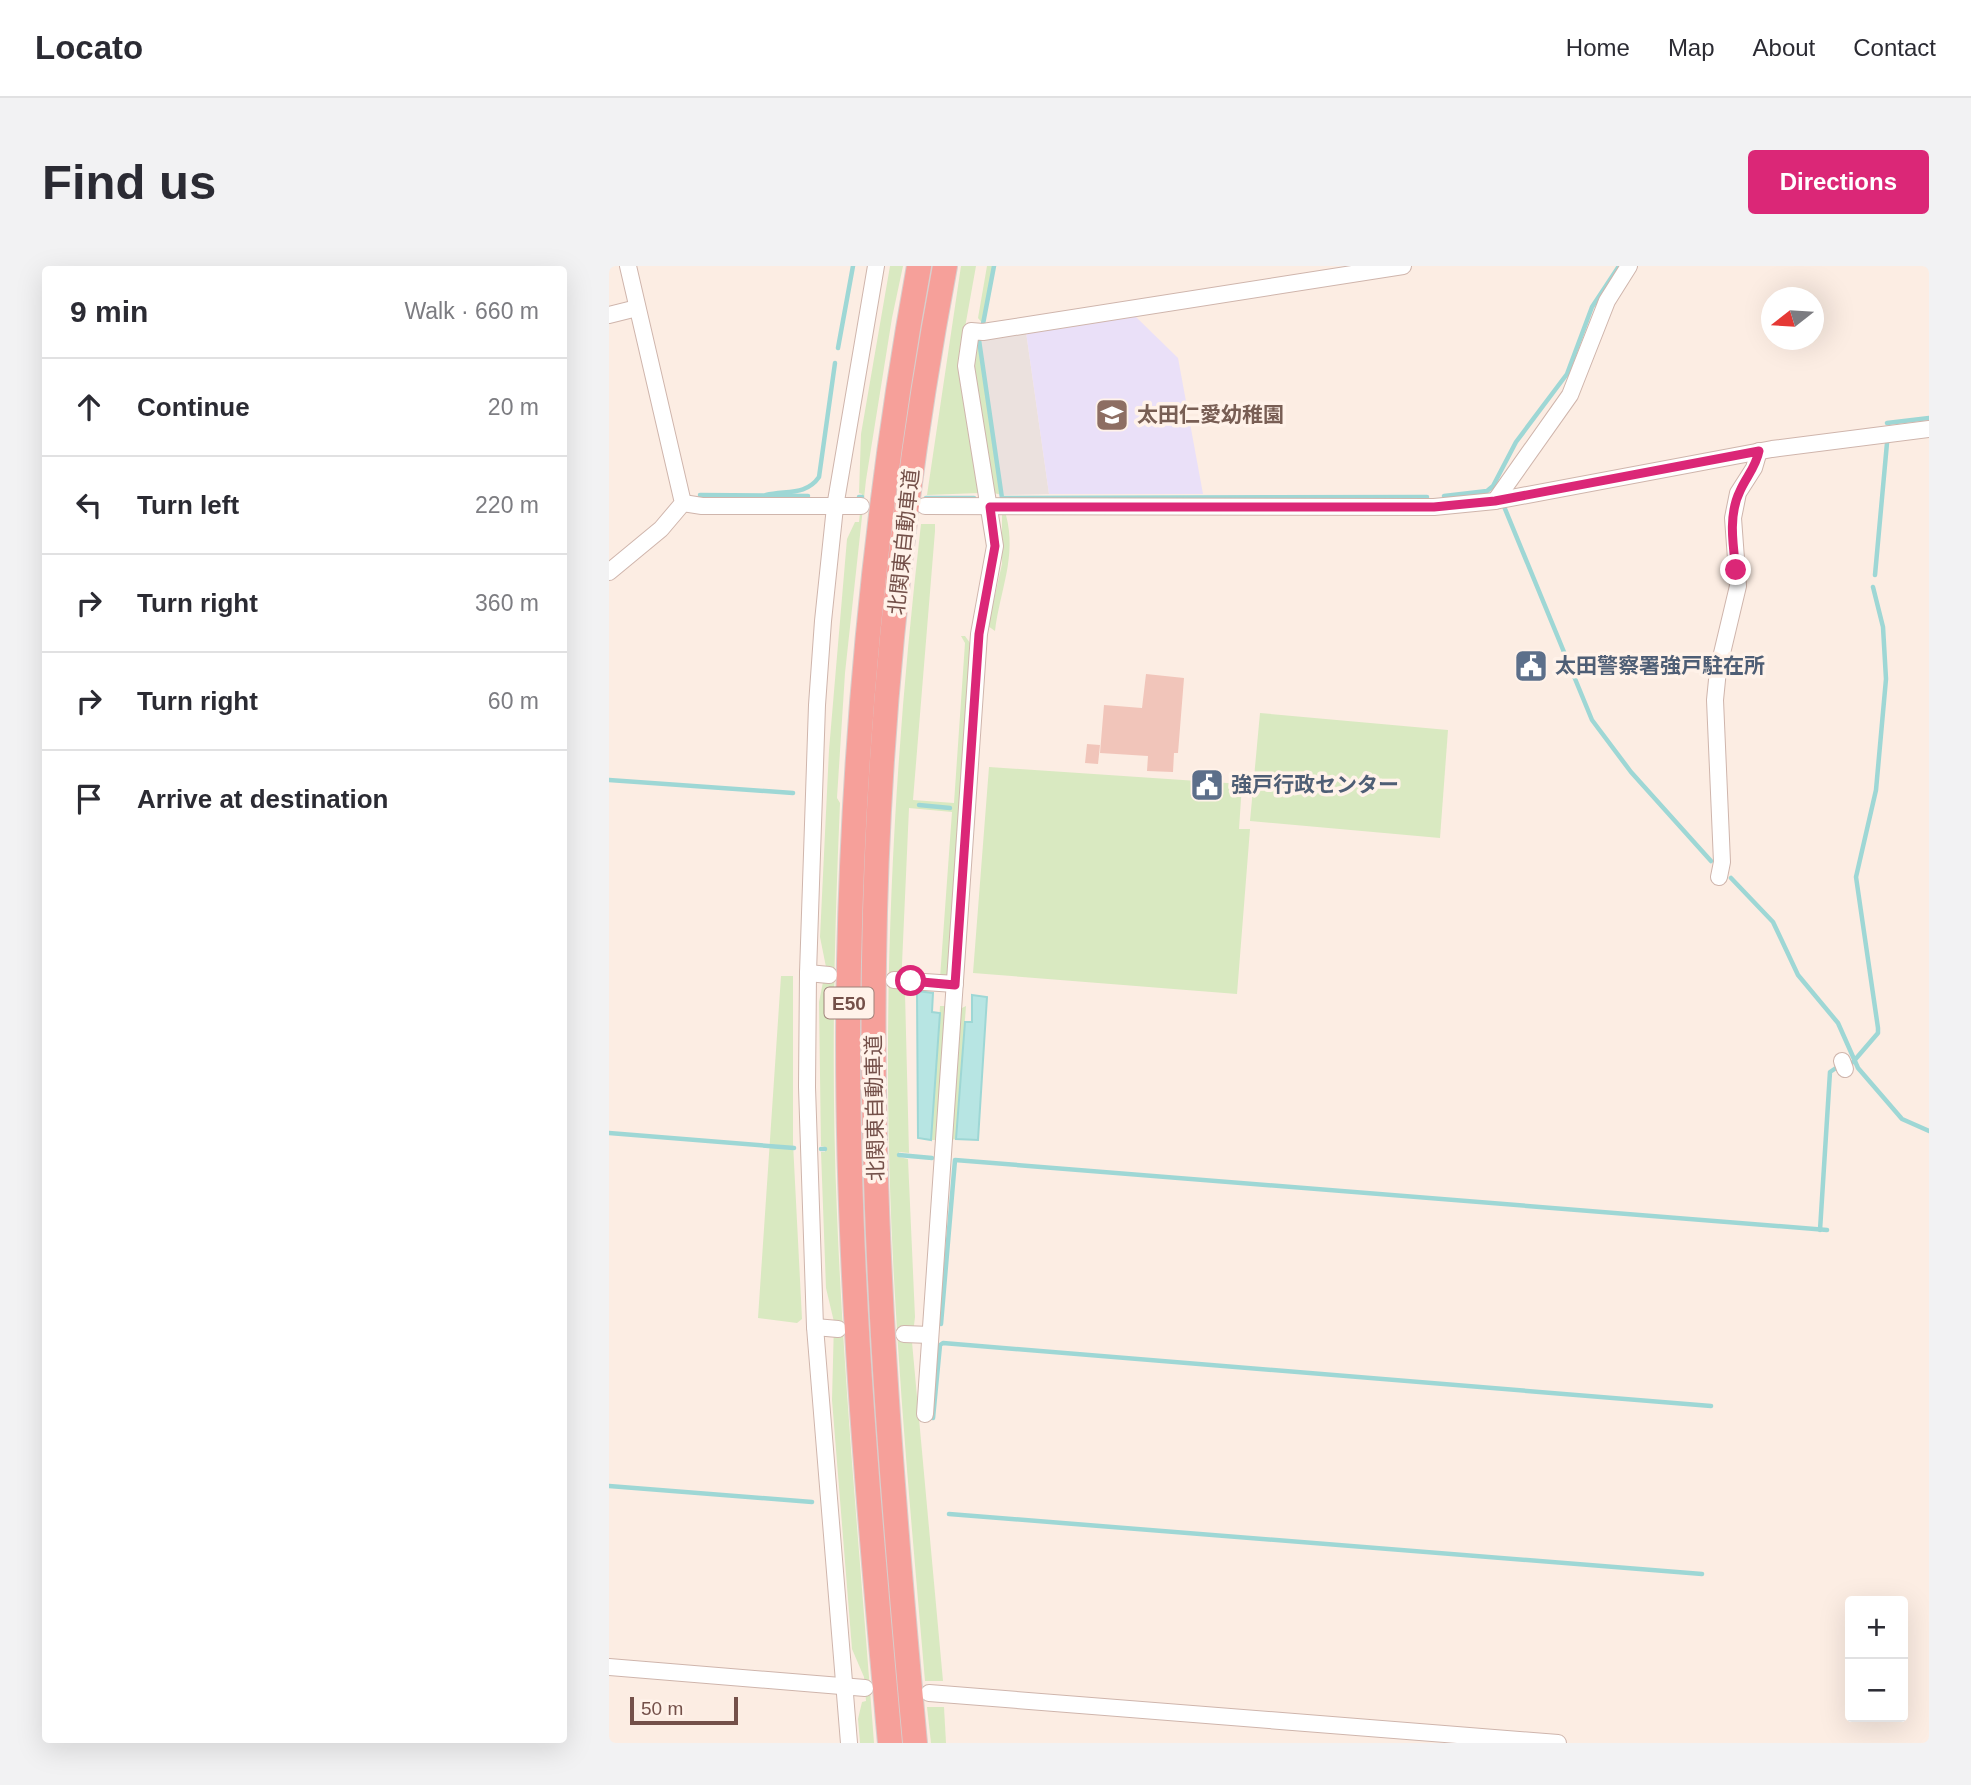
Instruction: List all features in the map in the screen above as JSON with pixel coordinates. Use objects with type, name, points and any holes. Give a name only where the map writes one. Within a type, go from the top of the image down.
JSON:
[{"type":"highway","name":"北関東自動車道","points":[[890,1743],[855,1281],[849,1111],[849,964],[861,705],[873,583],[887,461],[919,266]]},
{"type":"highway","name":"北関東自動車道","points":[[915,1743],[880,1276],[874,962],[878,836],[899,575],[912,459],[945,266]]},
{"type":"street","points":[[628,266],[683,503]]},
{"type":"street","points":[[849,1743],[815,1327],[807,1114],[808,973],[817,705],[835,507],[876,266]]},
{"type":"street","points":[[925,1414],[979,634],[995,546],[966,366],[971,331],[983,332],[1403,266]]},
{"type":"street","points":[[1495,501],[1570,395],[1607,301],[1629,266]]},
{"type":"street","points":[[609,315],[638,308]]},
{"type":"street","points":[[925,506],[1434,507],[1495,501],[1759,451],[1929,429]]},
{"type":"street","points":[[1719,877],[1722,862],[1716,699],[1718,670],[1738,586],[1733,518],[1738,493],[1754,468],[1759,451]]},
{"type":"street","points":[[683,503],[702,506],[861,506]]},
{"type":"street","points":[[609,572],[661,528],[683,503]]},
{"type":"street","points":[[808,973],[829,975]]},
{"type":"street","points":[[894,979],[955,985]]},
{"type":"street","points":[[815,1327],[838,1329]]},
{"type":"street","points":[[904,1334],[930,1335]]},
{"type":"street","points":[[609,1667],[865,1688]]},
{"type":"street","points":[[929,1693],[1558,1743]]},
{"type":"shaded area","name":"太田仁愛幼稚園","points":[[1135,316],[1178,358],[1203,494],[1049,494],[1026,332]]},
{"type":"shaded area","points":[[1026,332],[1049,494],[1002,495],[979,340]]},
{"type":"green space","points":[[890,266],[903,266],[866,480],[845,673],[837,798],[840,803],[834,1059],[837,1214],[848,1412],[874,1743],[860,1743],[858,1719],[862,1702],[866,1701],[864,1677],[852,1649],[832,1400],[834,1322],[826,1288],[821,1152],[825,1152],[825,1147],[821,1146],[819,1002],[826,967],[820,937],[829,750],[847,539],[855,522],[859,522],[862,494],[859,493],[861,434]]},
{"type":"green space","points":[[961,266],[976,266],[959,361],[979,493],[927,495]]},
{"type":"green space","points":[[987,266],[994,266],[983,324],[978,318]]},
{"type":"green space","points":[[979,340],[1002,495],[994,493],[972,349]]},
{"type":"green space","points":[[1002,515],[1006,515],[1010,545],[995,631],[988,626],[1002,564]]},
{"type":"green space","points":[[921,524],[935,524],[935,531],[913,800],[954,803],[965,643],[961,636],[965,636],[970,643],[948,976],[940,978],[952,812],[909,808],[901,986],[905,993],[909,1153],[899,1152],[899,1157],[908,1159],[915,1317],[912,1342],[943,1681],[925,1681],[901,1383],[889,1160],[888,1015],[892,876],[906,666]]},
{"type":"green space","points":[[1260,713],[1448,730],[1440,838],[1250,821]]},
{"type":"green space","points":[[989,767],[1242,784],[1239,829],[1250,829],[1237,994],[973,973]]},
{"type":"green space","points":[[781,976],[793,976],[793,1143],[802,1319],[797,1323],[758,1318]]},
{"type":"green space","points":[[940,1006],[946,1006],[936,1140],[931,1140]]},
{"type":"green space","points":[[966,1006],[956,1139],[951,1140],[960,1009]]},
{"type":"green space","points":[[927,1707],[944,1707],[946,1743],[931,1743]]},
{"type":"water","points":[[917,991],[933,993],[932,1012],[940,1013],[931,1140],[918,1138]]},
{"type":"water","points":[[972,995],[987,997],[978,1140],[956,1139],[965,1022],[972,1022]]},
{"type":"building","points":[[1146,674],[1184,678],[1178,753],[1174,753],[1173,772],[1147,771],[1148,756],[1100,753],[1104,705],[1142,708]]},
{"type":"building","points":[[1087,744],[1100,745],[1098,764],[1085,763]]},
{"type":"waterway","points":[[838,348],[853,266]]},
{"type":"waterway","points":[[983,324],[994,266]]},
{"type":"waterway","points":[[1444,496],[1487,491],[1493,486],[1516,442],[1567,374],[1592,307],[1619,266]]},
{"type":"waterway","points":[[979,340],[1002,498],[1427,497]]},
{"type":"waterway","points":[[766,495],[802,490],[819,477],[835,363]]},
{"type":"waterway","points":[[1887,423],[1929,418]]},
{"type":"waterway","points":[[1875,575],[1887,443]]},
{"type":"waterway","points":[[700,495],[808,496]]},
{"type":"waterway","points":[[926,498],[974,498]]},
{"type":"waterway","points":[[1503,504],[1592,720],[1631,772],[1711,861]]},
{"type":"waterway","points":[[1853,1062],[1878,1033],[1856,877],[1876,790],[1886,679],[1883,627],[1873,587]]},
{"type":"waterway","points":[[609,780],[793,793]]},
{"type":"waterway","points":[[919,805],[950,808]]},
{"type":"waterway","points":[[1731,878],[1773,922],[1798,975],[1838,1023],[1858,1068],[1902,1119],[1929,1131]]},
{"type":"waterway","points":[[1820,1230],[1830,1072],[1836,1068]]},
{"type":"waterway","points":[[609,1133],[794,1148]]},
{"type":"waterway","points":[[899,1155],[932,1158]]},
{"type":"waterway","points":[[941,1324],[955,1160],[1827,1230]]},
{"type":"waterway","points":[[933,1418],[940,1345],[943,1343],[1711,1406]]},
{"type":"waterway","points":[[609,1486],[812,1502]]},
{"type":"waterway","points":[[949,1514],[1702,1574]]},
{"type":"place","name":"太田仁愛幼稚園","points":[[1112,415]]},
{"type":"place","name":"太田警察署強戸駐在所","points":[[1531,666]]},
{"type":"place","name":"強戸行政センター","points":[[1207,785]]},
{"type":"route","points":[[911,981],[955,985],[979,634],[995,546],[990,507],[1434,507],[1495,501],[1759,451],[1754,468],[1738,493],[1733,518],[1736,570]]}]
